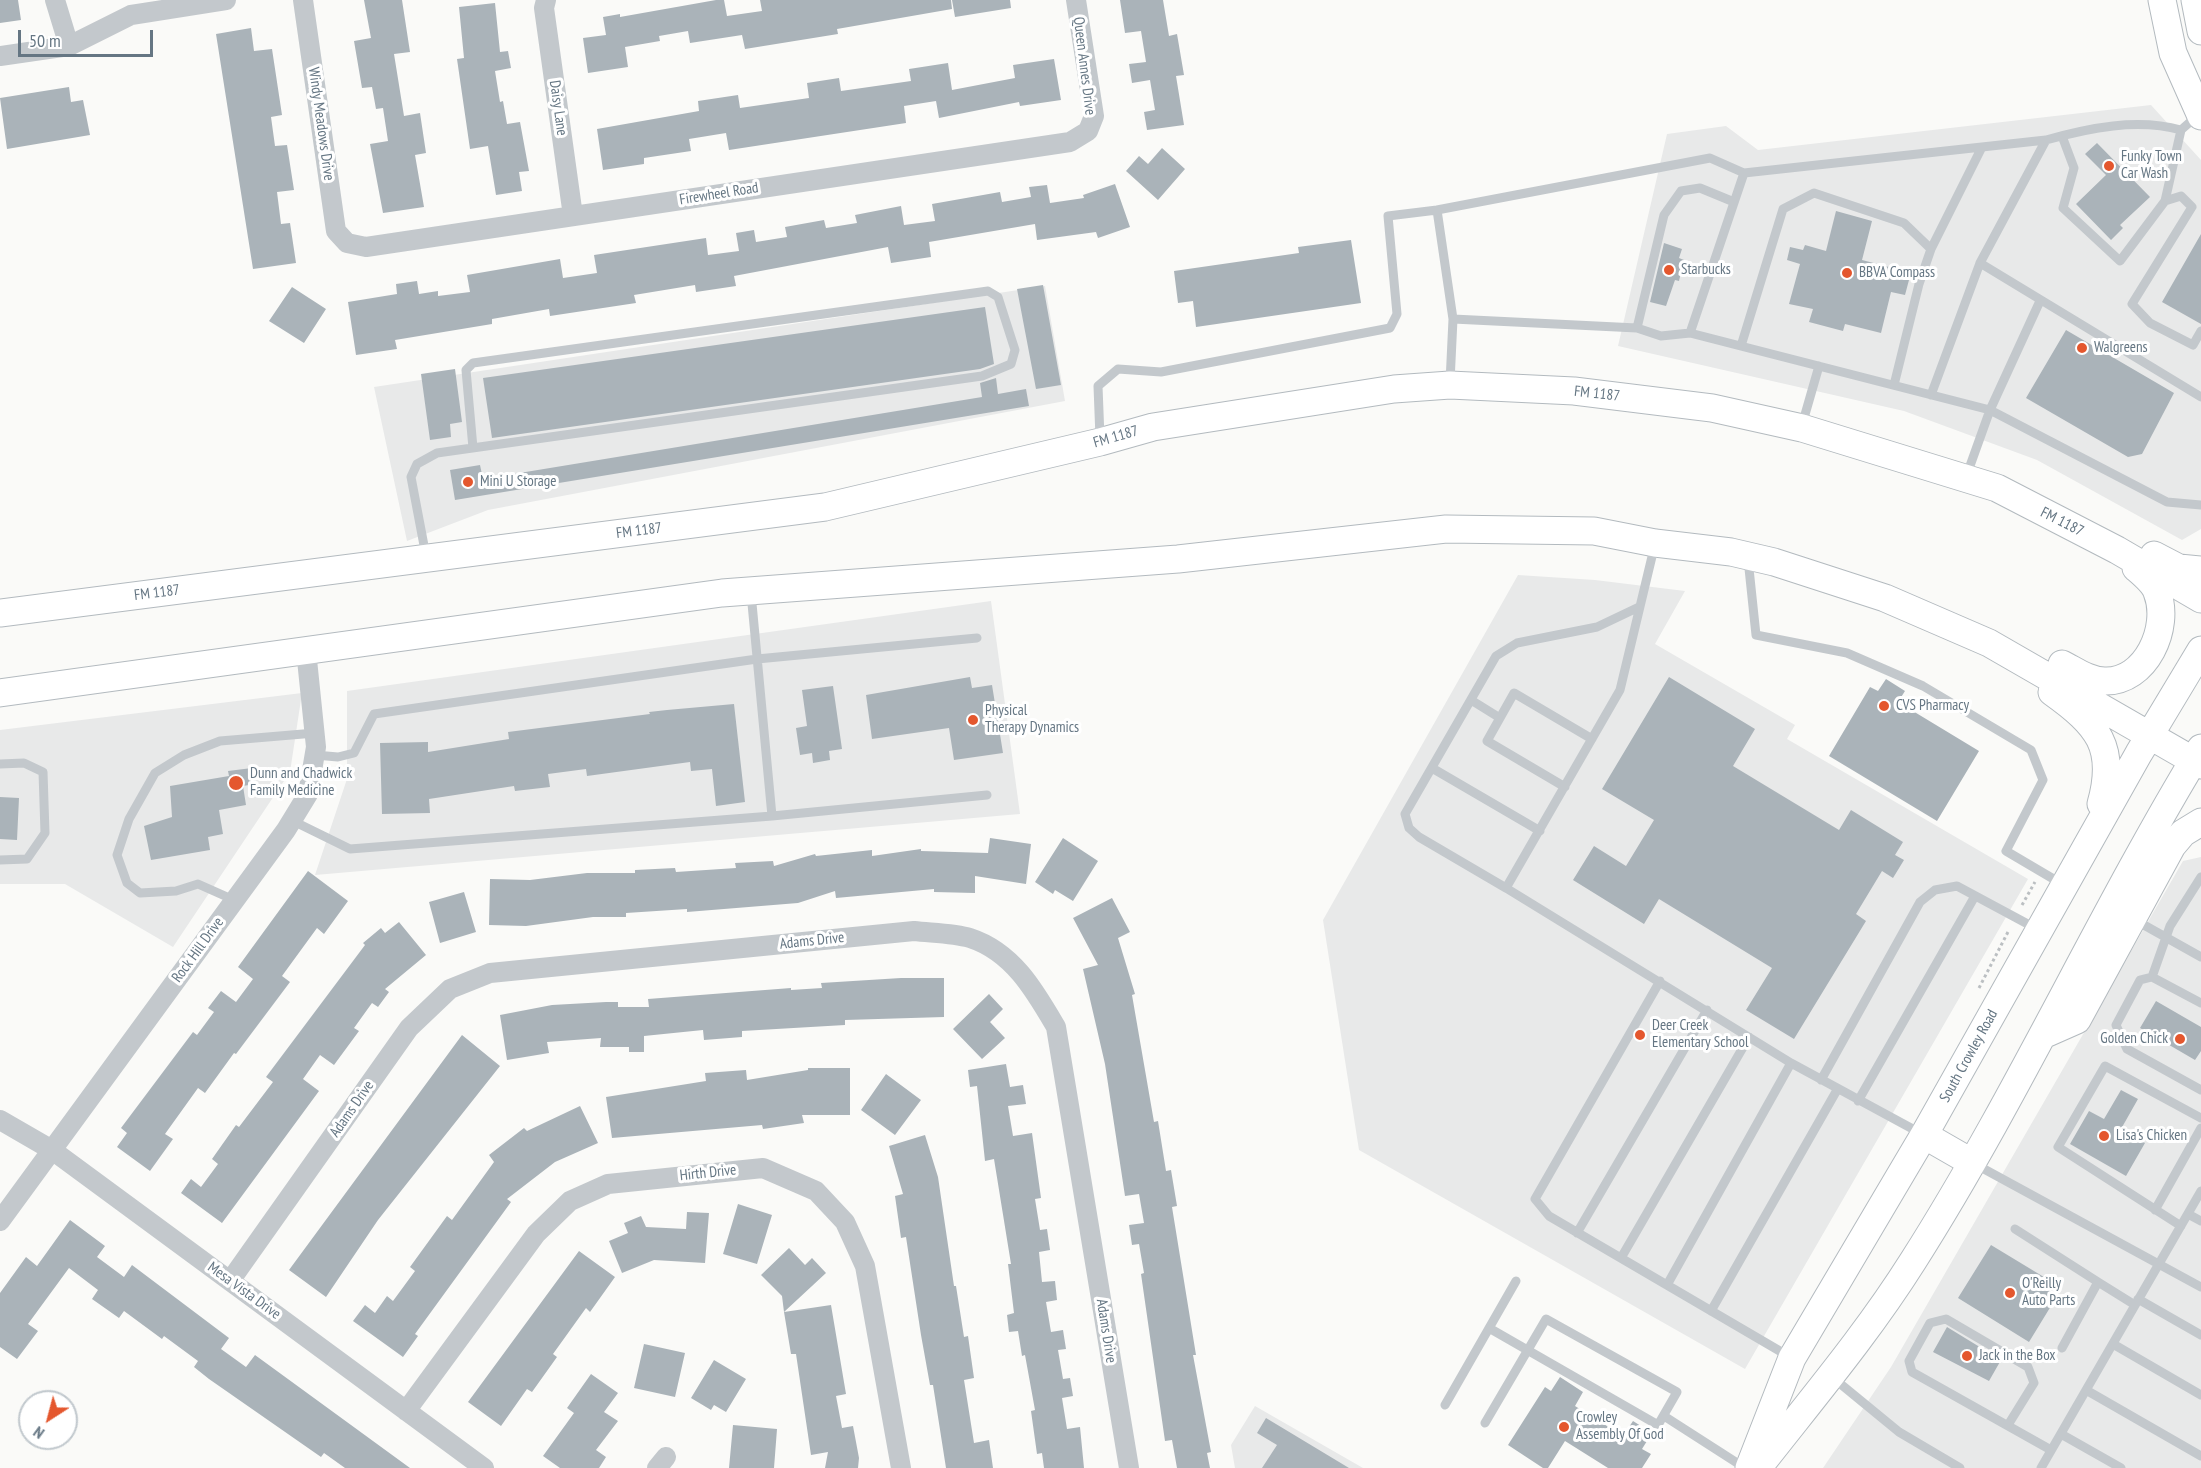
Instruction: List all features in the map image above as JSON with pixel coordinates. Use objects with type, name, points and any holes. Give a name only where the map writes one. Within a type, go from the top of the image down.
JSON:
[{"type":"main road","points":[[2162,0],[2173,53],[2195,118]]},
{"type":"main road","points":[[2195,0],[2201,30]]},
{"type":"main road","name":"FM 1187","points":[[0,613],[825,507],[1100,442],[1153,426],[1395,389],[1450,385],[1574,391],[1712,408],[1802,428],[1997,488],[2117,550],[2201,599]]},
{"type":"main road","points":[[1997,488],[2020,487],[2179,568],[2201,570]]},
{"type":"main road","points":[[0,693],[750,591],[1178,559],[1446,529],[1594,531],[1655,543],[1739,554],[1774,562],[1885,598],[1941,621],[2038,669],[2150,734],[2199,758],[2123,913]]},
{"type":"main road","points":[[1739,554],[1760,545],[1872,576],[1955,608],[2089,679],[2106,681],[2118,679],[2139,668],[2154,645],[2160,619],[2157,590],[2117,550]]},
{"type":"main road","name":"South Crowley Road","points":[[1747,1468],[1792,1358],[1924,1136],[2150,734],[2201,650]]},
{"type":"main road","points":[[2038,669],[2046,687],[2075,709],[2102,739],[2108,760],[2108,781],[2094,833]]},
{"type":"main road","points":[[1758,1468],[1890,1297],[1971,1162],[2043,1035],[2123,913],[2183,833],[2201,822]]},
{"type":"main road","points":[[1924,1136],[1971,1162]]},
{"type":"street","points":[[55,0],[69,46]]},
{"type":"street","points":[[0,56],[69,46],[131,15],[226,0]]},
{"type":"street","name":"Windy Meadows Drive","points":[[303,0],[336,231],[347,243]]},
{"type":"street","name":"Daisy Lane","points":[[546,0],[544,8],[573,216]]},
{"type":"street","name":"Queen Annes Drive","points":[[1076,0],[1094,116],[1088,131]]},
{"type":"street","name":"Firewheel Road","points":[[347,243],[366,247],[1070,142],[1088,131]]},
{"type":"street","name":"Rock Hill Drive","points":[[0,1221],[234,900],[308,794],[315,755],[315,733],[306,650]]},
{"type":"street","name":"Adams Drive","points":[[230,1281],[409,1028],[450,989],[490,972],[914,932],[970,938],[1006,958],[1029,981],[1056,1027],[1129,1468]]},
{"type":"street","name":"Mesa Vista Drive","points":[[0,1120],[52,1150],[484,1468]]},
{"type":"street","name":"Hirth Drive","points":[[406,1411],[536,1234],[570,1201],[608,1184],[763,1168],[816,1191],[845,1221],[865,1266],[901,1468]]},
{"type":"lane","points":[[1100,442],[1098,386],[1118,369],[1161,372],[1390,328],[1397,314],[1388,216],[1437,210],[1710,158],[1743,173],[2046,140],[2086,129],[2195,118],[2165,201],[2120,261],[2064,208],[2074,168],[2062,136]]},
{"type":"lane","points":[[1931,395],[1980,263],[2046,140]]},
{"type":"lane","points":[[1894,385],[1919,284],[1931,249],[1982,147]]},
{"type":"lane","points":[[1690,333],[1743,173]]},
{"type":"lane","points":[[1638,328],[1664,215],[1681,191],[1700,188],[1734,202]]},
{"type":"lane","points":[[1742,346],[1783,209],[1815,193],[1904,223],[1931,249]]},
{"type":"lane","points":[[2165,201],[2181,196],[2196,205],[2132,304],[2150,323],[2193,345],[2201,332]]},
{"type":"lane","points":[[1437,210],[1454,319],[1450,385]]},
{"type":"lane","points":[[1980,263],[2201,397]]},
{"type":"lane","points":[[426,558],[411,477],[417,464],[437,453],[982,376],[1011,364],[1015,350],[998,297],[988,291],[473,363],[466,370],[472,448]]},
{"type":"lane","points":[[1966,479],[1989,410],[2040,301]]},
{"type":"lane","points":[[1454,319],[1638,328],[1661,336],[1690,333],[1989,410],[2167,502],[2201,505]]},
{"type":"lane","points":[[1802,428],[1819,366]]},
{"type":"lane","points":[[1506,888],[1620,690],[1655,543]]},
{"type":"lane","points":[[1739,554],[1756,635],[1847,653],[1923,686],[2031,750],[2043,780],[2006,851],[2064,886]]},
{"type":"lane","points":[[750,591],[772,816]]},
{"type":"lane","points":[[1639,607],[1596,627],[1517,643],[1496,656],[1405,814],[1409,828],[1419,837],[1660,981],[1791,1063],[1924,1136]]},
{"type":"lane","points":[[315,755],[338,757],[354,753],[374,714],[757,659],[977,638]]},
{"type":"lane","points":[[1565,787],[1487,741],[1514,693],[1592,739]]},
{"type":"lane","points":[[1471,700],[1500,718]]},
{"type":"lane","points":[[234,900],[198,884],[176,891],[140,893],[127,883],[117,855],[129,819],[155,773],[184,755],[220,741],[315,733]]},
{"type":"lane","points":[[0,764],[24,763],[43,772],[45,833],[27,859],[0,860]]},
{"type":"lane","points":[[1432,768],[1540,831]]},
{"type":"lane","points":[[291,820],[350,849],[772,816],[987,795]]},
{"type":"lane","points":[[2152,977],[2168,938],[2170,926],[2201,877]]},
{"type":"lane","points":[[1821,1080],[1920,902],[1935,890],[1957,886],[2039,930]]},
{"type":"lane","points":[[1858,1101],[1975,896]]},
{"type":"lane","points":[[2123,913],[2201,957]]},
{"type":"lane","points":[[2201,1003],[2152,977],[2140,981],[2116,1025],[2127,1050],[2201,1090]]},
{"type":"lane","points":[[1660,981],[1536,1199],[1549,1216],[1792,1358]]},
{"type":"lane","points":[[1577,1233],[1707,1010]]},
{"type":"lane","points":[[1621,1258],[1749,1037]]},
{"type":"lane","points":[[1667,1285],[1791,1063]]},
{"type":"lane","points":[[2181,1226],[2058,1147],[2105,1066],[2201,1119]]},
{"type":"lane","points":[[1711,1311],[1837,1090]]},
{"type":"lane","points":[[2155,1210],[2201,1128]]},
{"type":"lane","points":[[1971,1162],[2201,1287]]},
{"type":"lane","points":[[2041,1468],[2201,1191]]},
{"type":"lane","points":[[2188,1214],[2201,1221]]},
{"type":"lane","points":[[2015,1229],[2098,1282],[2201,1335]]},
{"type":"lane","points":[[1445,1405],[1516,1281]]},
{"type":"lane","points":[[2062,1348],[2098,1282]]},
{"type":"lane","points":[[1485,1423],[1528,1349],[1546,1318],[1677,1392],[1658,1425],[1528,1349],[1489,1328]]},
{"type":"lane","points":[[2008,1425],[2034,1383],[2028,1367],[1946,1319],[1930,1323],[1909,1361],[1912,1372],[2051,1450]]},
{"type":"lane","points":[[2113,1344],[2201,1395]]},
{"type":"lane","points":[[1830,1376],[1899,1432],[1960,1468]]},
{"type":"lane","points":[[2086,1390],[2201,1456]]},
{"type":"lane","points":[[1664,1416],[1747,1468]]},
{"type":"lane","points":[[2061,1434],[2121,1468]]},
{"type":"shaded area","points":[[2151,105],[2201,160],[2201,529],[2182,540],[2037,460],[1904,411],[1618,346],[1667,134],[1726,126],[1758,150]]},
{"type":"shaded area","points":[[1045,286],[1065,401],[488,510],[407,541],[374,387]]},
{"type":"shaded area","name":"Deer Creek Elementary School","points":[[1518,575],[1595,580],[1685,591],[1655,644],[1795,725],[1787,739],[2028,879],[1745,1369],[1359,1150],[1323,920]]},
{"type":"shaded area","points":[[991,601],[1020,814],[315,875],[347,779],[347,691]]},
{"type":"shaded area","points":[[302,693],[290,772],[173,947],[65,884],[0,884],[0,730]]},
{"type":"shaded area","points":[[2201,857],[2201,1468],[1823,1468],[1891,1367],[2183,861]]},
{"type":"shaded area","points":[[1255,1406],[1363,1468],[1235,1468],[1231,1445]]},
{"type":"building","points":[[0,0],[18,0],[21,20],[0,23]]},
{"type":"building","points":[[364,0],[402,0],[410,52],[394,54],[404,116],[420,113],[426,153],[415,155],[424,207],[383,213],[370,144],[388,141],[383,108],[376,109],[372,87],[362,88],[354,41],[371,38]]},
{"type":"building","points":[[724,0],[727,16],[762,11],[760,0],[951,0],[952,9],[837,29],[838,34],[745,49],[742,35],[690,43],[688,31],[659,36],[660,41],[625,47],[628,67],[588,73],[583,38],[606,35],[603,17],[620,14],[620,17]]},
{"type":"building","points":[[952,0],[1010,0],[1011,8],[955,17]]},
{"type":"building","points":[[1120,0],[1163,0],[1169,36],[1177,34],[1184,75],[1176,76],[1184,125],[1147,130],[1144,112],[1155,110],[1150,80],[1132,83],[1129,64],[1146,62],[1141,31],[1125,33]]},
{"type":"building","points":[[495,3],[500,52],[508,51],[511,68],[495,71],[500,102],[503,101],[507,124],[520,122],[529,171],[519,172],[522,191],[496,195],[488,146],[470,149],[457,59],[464,58],[459,7]]},
{"type":"building","points":[[251,28],[254,51],[272,49],[282,115],[271,117],[275,146],[287,145],[294,190],[277,192],[281,224],[290,223],[296,263],[253,269],[216,34]]},
{"type":"building","points":[[1054,59],[1061,100],[1020,106],[1019,102],[939,118],[936,101],[904,106],[906,123],[729,150],[726,133],[689,139],[691,151],[644,158],[644,164],[603,170],[597,129],[699,111],[698,101],[738,95],[740,108],[809,98],[807,83],[839,78],[841,91],[911,81],[909,69],[948,63],[952,90],[1015,78],[1013,65]]},
{"type":"building","points":[[69,87],[71,102],[83,100],[90,135],[7,149],[0,98]]},
{"type":"building","points":[[2097,143],[2150,197],[2120,225],[2123,228],[2111,240],[2076,204],[2106,175],[2085,154]]},
{"type":"building","points":[[1162,148],[1185,169],[1158,200],[1126,171],[1139,156],[1148,164]]},
{"type":"building","points":[[1115,184],[1130,227],[1098,238],[1096,232],[1037,240],[1035,224],[929,242],[931,257],[891,263],[888,247],[734,276],[736,286],[696,292],[695,285],[634,295],[636,303],[550,316],[549,309],[492,319],[492,324],[395,340],[397,349],[356,355],[348,302],[397,294],[396,284],[417,281],[419,294],[438,291],[438,296],[470,292],[467,275],[560,259],[563,278],[597,273],[594,255],[706,238],[708,255],[739,251],[736,233],[754,230],[756,242],[787,237],[785,227],[824,220],[826,228],[857,223],[855,215],[901,206],[904,225],[935,221],[932,204],[1000,192],[1002,202],[1031,197],[1029,187],[1047,185],[1050,203],[1084,198],[1083,195]]},
{"type":"building","name":"BBVA Compass","points":[[1836,211],[1872,221],[1862,260],[1897,269],[1895,276],[1909,280],[1905,295],[1891,292],[1881,333],[1845,324],[1843,331],[1809,322],[1813,309],[1789,304],[1800,264],[1787,260],[1790,247],[1803,250],[1805,245],[1826,251]]},
{"type":"building","points":[[2201,234],[2201,324],[2162,302]]},
{"type":"building","points":[[1351,240],[1361,303],[1196,327],[1193,301],[1178,303],[1174,271],[1299,253],[1298,247]]},
{"type":"building","name":"Starbucks","points":[[1664,243],[1682,249],[1679,258],[1684,260],[1679,281],[1675,280],[1666,306],[1650,302]]},
{"type":"building","points":[[1043,285],[1061,385],[1036,389],[1017,289]]},
{"type":"building","points":[[292,287],[326,309],[304,343],[269,321]]},
{"type":"building","points":[[985,307],[994,364],[980,369],[492,438],[483,378]]},
{"type":"building","name":"Walgreens","points":[[2066,330],[2174,393],[2142,454],[2128,457],[2026,398]]},
{"type":"building","points":[[455,369],[462,422],[450,424],[451,437],[430,440],[421,374]]},
{"type":"building","points":[[996,378],[998,394],[1026,389],[1029,406],[455,500],[450,470],[480,465],[483,479],[982,397],[980,383]]},
{"type":"building","points":[[970,677],[972,688],[992,685],[1003,753],[954,760],[949,728],[872,739],[866,695]]},
{"type":"building","points":[[1669,677],[1755,729],[1733,766],[1839,830],[1851,810],[1903,842],[1895,855],[1904,860],[1893,878],[1882,871],[1856,914],[1866,921],[1794,1039],[1746,1010],[1772,968],[1659,899],[1644,924],[1573,880],[1594,846],[1626,866],[1654,820],[1602,789]]},
{"type":"building","name":"CVS Pharmacy","points":[[1886,679],[1905,691],[1898,702],[1979,751],[1937,821],[1829,756],[1870,687],[1878,691]]},
{"type":"building","points":[[833,686],[842,749],[829,751],[830,760],[813,763],[812,753],[800,755],[796,728],[807,726],[802,690]]},
{"type":"building","points":[[734,704],[745,802],[716,806],[712,769],[691,771],[690,762],[587,776],[586,769],[548,774],[550,787],[515,791],[514,786],[429,799],[430,813],[382,814],[380,743],[428,742],[428,752],[509,739],[508,732],[650,714],[649,712]]},
{"type":"building","points":[[252,768],[255,784],[243,786],[246,805],[219,810],[223,834],[208,837],[210,850],[151,860],[144,826],[172,817],[170,786],[229,776],[228,771]]},
{"type":"building","points":[[0,797],[19,798],[17,840],[0,839]]},
{"type":"building","points":[[990,838],[1031,844],[1026,884],[975,876],[975,893],[934,892],[934,889],[836,898],[835,891],[798,903],[687,912],[687,909],[626,913],[626,917],[593,917],[526,926],[489,925],[490,879],[530,880],[587,873],[635,873],[635,870],[675,868],[676,872],[736,868],[735,863],[773,861],[774,866],[815,854],[816,856],[872,850],[872,856],[921,849],[921,851],[988,853]]},
{"type":"building","points":[[1063,838],[1098,861],[1073,901],[1055,890],[1053,894],[1035,882]]},
{"type":"building","points":[[308,871],[348,901],[324,934],[317,928],[282,976],[290,982],[205,1093],[198,1088],[165,1134],[173,1139],[150,1171],[117,1147],[127,1133],[121,1128],[193,1032],[197,1035],[214,1012],[208,1008],[221,991],[236,1002],[253,979],[238,967]]},
{"type":"building","points":[[464,892],[476,932],[440,943],[429,902]]},
{"type":"building","points":[[1112,898],[1130,932],[1118,938],[1135,994],[1132,995],[1154,1122],[1158,1121],[1166,1171],[1171,1170],[1177,1206],[1172,1207],[1196,1355],[1193,1355],[1211,1452],[1207,1453],[1210,1468],[1177,1468],[1172,1440],[1165,1441],[1141,1274],[1144,1273],[1139,1244],[1132,1245],[1129,1225],[1144,1223],[1139,1194],[1125,1196],[1105,1064],[1083,969],[1098,965],[1073,918]]},
{"type":"building","points":[[399,922],[426,955],[385,989],[389,992],[378,1007],[372,1003],[354,1028],[359,1031],[334,1065],[320,1055],[303,1079],[319,1091],[222,1223],[181,1193],[191,1179],[201,1187],[218,1164],[212,1159],[236,1125],[239,1127],[273,1082],[266,1077],[365,945],[363,943],[381,928],[385,933]]},
{"type":"building","points":[[944,978],[944,1017],[845,1020],[845,1025],[742,1031],[742,1037],[704,1040],[703,1030],[644,1036],[644,1052],[629,1052],[629,1047],[600,1047],[601,1038],[547,1042],[549,1053],[507,1060],[500,1015],[552,1005],[606,1002],[618,1002],[618,1007],[649,1007],[648,999],[791,988],[791,990],[822,988],[821,983]]},
{"type":"building","points":[[989,994],[1003,1009],[990,1022],[1005,1038],[982,1059],[953,1029]]},
{"type":"building","name":"Golden Chick","points":[[2156,1001],[2201,1027],[2201,1051],[2195,1060],[2140,1028]]},
{"type":"building","points":[[462,1035],[500,1066],[378,1220],[326,1297],[289,1270]]},
{"type":"building","points":[[1006,1064],[1010,1087],[1023,1085],[1026,1104],[1008,1106],[1013,1136],[1032,1133],[1041,1198],[1035,1199],[1040,1230],[1047,1229],[1050,1250],[1039,1252],[1042,1282],[1055,1281],[1057,1300],[1046,1302],[1051,1332],[1063,1330],[1066,1349],[1058,1350],[1063,1379],[1070,1378],[1073,1396],[1062,1398],[1067,1429],[1080,1427],[1084,1468],[1044,1468],[1042,1453],[1037,1454],[1031,1411],[1035,1410],[1025,1355],[1022,1356],[1018,1331],[1009,1332],[1007,1315],[1014,1313],[1008,1264],[1011,1264],[994,1159],[985,1161],[977,1086],[970,1087],[968,1070]]},
{"type":"building","points":[[808,1068],[850,1068],[850,1115],[802,1115],[804,1123],[763,1129],[762,1125],[612,1138],[606,1097],[706,1081],[705,1073],[746,1070],[747,1080],[808,1070]]},
{"type":"building","points":[[886,1074],[921,1100],[895,1135],[861,1110]]},
{"type":"building","name":"Lisa's Chicken","points":[[2121,1090],[2138,1099],[2121,1129],[2145,1143],[2126,1176],[2070,1144],[2089,1111],[2104,1119]]},
{"type":"building","points":[[580,1106],[598,1143],[555,1162],[507,1199],[511,1202],[415,1334],[418,1336],[403,1357],[353,1321],[365,1305],[375,1313],[387,1296],[393,1301],[415,1271],[410,1267],[447,1216],[452,1220],[494,1162],[489,1155],[524,1128],[527,1131]]},
{"type":"building","points":[[925,1135],[938,1177],[964,1337],[968,1336],[974,1378],[964,1380],[974,1443],[989,1440],[993,1468],[946,1468],[933,1385],[930,1385],[921,1335],[906,1237],[901,1238],[895,1196],[903,1194],[889,1146]]},
{"type":"building","points":[[738,1204],[772,1215],[757,1264],[723,1254]]},
{"type":"building","points":[[687,1212],[709,1213],[705,1263],[654,1260],[622,1273],[609,1241],[628,1233],[624,1223],[641,1216],[646,1227],[686,1229]]},
{"type":"building","points":[[70,1220],[105,1246],[97,1257],[124,1277],[132,1265],[229,1338],[221,1349],[246,1367],[255,1355],[410,1468],[345,1468],[324,1453],[321,1457],[209,1379],[194,1367],[198,1361],[164,1336],[162,1339],[124,1311],[119,1318],[92,1299],[98,1290],[69,1268],[28,1324],[38,1331],[17,1359],[0,1347],[0,1293],[26,1257],[37,1266]]},
{"type":"building","name":"O'Reilly Auto Parts","points":[[1991,1245],[2062,1288],[2029,1342],[1958,1298]]},
{"type":"building","points":[[789,1248],[805,1265],[812,1258],[826,1273],[784,1312],[782,1296],[761,1275]]},
{"type":"building","points":[[579,1251],[615,1277],[590,1312],[586,1308],[553,1354],[557,1357],[532,1392],[527,1389],[501,1426],[468,1402]]},
{"type":"building","points":[[831,1305],[846,1394],[836,1396],[842,1428],[853,1426],[859,1458],[858,1468],[825,1468],[828,1452],[811,1455],[796,1354],[791,1354],[784,1312]]},
{"type":"building","name":"Jack in the Box","points":[[1947,1327],[2001,1360],[1989,1381],[1933,1352]]},
{"type":"building","points":[[644,1344],[685,1353],[675,1397],[634,1388]]},
{"type":"building","points":[[714,1360],[746,1379],[726,1412],[714,1405],[711,1410],[691,1398]]},
{"type":"building","points":[[591,1374],[618,1393],[604,1412],[618,1421],[596,1450],[606,1457],[599,1468],[560,1468],[543,1456],[574,1413],[567,1408]]},
{"type":"building","name":"Crowley Assembly Of God","points":[[1560,1377],[1583,1392],[1575,1406],[1623,1436],[1633,1421],[1652,1433],[1642,1449],[1651,1454],[1642,1468],[1608,1468],[1565,1441],[1548,1468],[1543,1468],[1508,1445],[1545,1387],[1551,1391]]},
{"type":"building","points":[[1266,1418],[1349,1468],[1262,1468],[1277,1445],[1257,1433]]},
{"type":"building","points":[[733,1425],[777,1429],[774,1468],[729,1468]]},
{"type":"place","name":"Funky Town Car Wash","points":[[2109,166]]},
{"type":"place","name":"Starbucks","points":[[1669,270]]},
{"type":"place","name":"BBVA Compass","points":[[1847,273]]},
{"type":"place","name":"Walgreens","points":[[2082,348]]},
{"type":"place","name":"Mini U Storage","points":[[468,482]]},
{"type":"place","name":"CVS Pharmacy","points":[[1884,706]]},
{"type":"place","name":"Physical Therapy Dynamics","points":[[973,720]]},
{"type":"place","name":"Dunn and Chadwick Family Medicine","points":[[236,783]]},
{"type":"place","name":"Deer Creek Elementary School","points":[[1640,1035]]},
{"type":"place","name":"Golden Chick","points":[[2180,1039]]},
{"type":"place","name":"Lisa's Chicken","points":[[2104,1136]]},
{"type":"place","name":"O'Reilly Auto Parts","points":[[2010,1293]]},
{"type":"place","name":"Jack in the Box","points":[[1967,1356]]},
{"type":"place","name":"Crowley Assembly Of God","points":[[1564,1427]]}]
